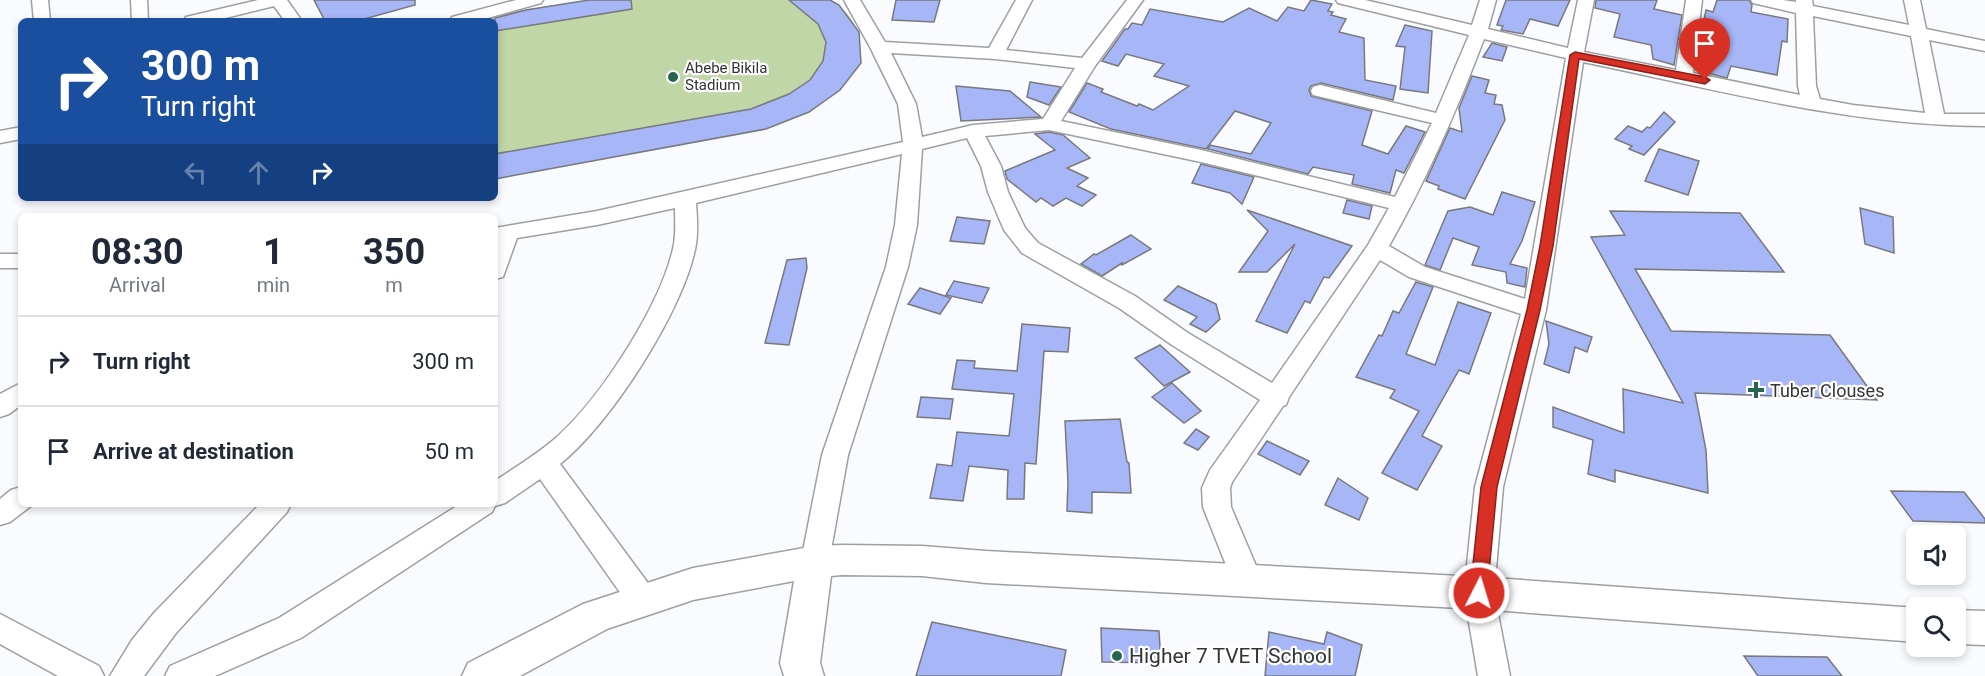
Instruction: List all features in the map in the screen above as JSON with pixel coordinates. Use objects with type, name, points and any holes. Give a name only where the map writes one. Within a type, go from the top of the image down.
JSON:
[{"type":"main road","points":[[482,676],[596,616],[642,599],[693,584],[815,561],[876,559],[1479,593],[1906,624]]},
{"type":"main road","points":[[798,672],[815,561]]},
{"type":"main road","points":[[1966,627],[1985,628]]},
{"type":"street","points":[[40,0],[42,18]]},
{"type":"street","points":[[139,0],[140,18]]},
{"type":"street","points":[[204,18],[278,0],[292,18]]},
{"type":"street","points":[[469,18],[535,0]]},
{"type":"street","points":[[815,561],[835,455],[897,267],[906,225],[913,144],[907,104],[879,47],[852,0]]},
{"type":"street","points":[[995,54],[1024,0]]},
{"type":"street","points":[[1049,124],[1086,64],[1135,0]]},
{"type":"street","points":[[1344,0],[1575,55],[1852,111],[1936,120],[1975,120],[1985,135]]},
{"type":"street","points":[[1247,580],[1232,538],[1217,507],[1216,488],[1220,478],[1277,398],[1377,248],[1402,205],[1443,120],[1478,33],[1488,0]]},
{"type":"street","points":[[1494,676],[1479,593],[1489,487],[1534,310],[1586,0]]},
{"type":"street","points":[[1684,76],[1694,0]]},
{"type":"street","points":[[1758,0],[1804,4],[1919,33],[1985,46]]},
{"type":"street","points":[[1912,0],[1936,120]]},
{"type":"street","points":[[1804,4],[1807,86],[1812,102]]},
{"type":"street","points":[[879,47],[995,54],[1086,64]]},
{"type":"street","points":[[1320,91],[1443,120]]},
{"type":"street","points":[[498,256],[502,234],[685,199],[973,131],[1049,124],[1201,156],[1402,205]]},
{"type":"street","points":[[973,131],[992,166],[998,192],[1015,230],[1030,248],[1127,302],[1180,339],[1277,398]]},
{"type":"street","points":[[0,137],[18,133]]},
{"type":"street","points":[[498,493],[575,436],[623,372],[669,293],[685,247],[685,199]]},
{"type":"street","points":[[1377,248],[1417,272],[1534,310]]},
{"type":"street","points":[[0,261],[18,261]]},
{"type":"street","points":[[0,407],[18,394]]},
{"type":"street","points":[[543,461],[642,599]]},
{"type":"street","points":[[0,514],[18,500]]},
{"type":"street","points":[[126,676],[165,623],[274,507]]},
{"type":"street","points":[[181,676],[290,628],[478,507]]},
{"type":"street","points":[[0,628],[88,676]]},
{"type":"green space","name":"Abebe Bikila Stadium","points":[[589,0],[830,0],[852,20],[858,35],[861,63],[840,88],[819,104],[796,117],[766,129],[498,178],[498,18],[483,18]]},
{"type":"building","points":[[314,0],[415,0],[415,5],[368,18],[323,18]]},
{"type":"building","points":[[589,0],[631,0],[632,9],[498,31],[498,18],[495,18],[526,10]]},
{"type":"building","points":[[789,0],[830,0],[839,5],[859,32],[861,63],[840,90],[809,112],[766,129],[498,178],[498,153],[751,109],[789,94],[810,80],[823,61],[826,42],[818,24]]},
{"type":"building","points":[[896,0],[940,0],[934,22],[892,20]]},
{"type":"building","points":[[1311,0],[1332,4],[1328,11],[1333,12],[1331,15],[1346,19],[1339,32],[1364,38],[1365,80],[1396,86],[1393,100],[1321,83],[1311,86],[1309,90],[1311,96],[1372,111],[1362,145],[1388,154],[1406,126],[1425,132],[1404,173],[1396,170],[1390,193],[1352,184],[1354,175],[1313,167],[1308,174],[1208,149],[1210,145],[1251,154],[1271,123],[1235,111],[1206,149],[1111,129],[1069,112],[1087,83],[1103,89],[1101,92],[1153,110],[1189,86],[1154,76],[1164,64],[1126,54],[1118,66],[1102,61],[1125,29],[1128,29],[1132,23],[1142,25],[1150,9],[1223,22],[1249,8],[1277,21],[1288,7],[1304,11]]},
{"type":"building","points":[[1506,0],[1570,0],[1558,26],[1530,19],[1523,34],[1501,30],[1503,26],[1497,25]]},
{"type":"building","points":[[1596,0],[1657,0],[1654,9],[1682,15],[1674,65],[1653,59],[1651,45],[1614,37],[1620,14],[1595,8]]},
{"type":"building","points":[[1717,0],[1749,0],[1752,5],[1751,12],[1788,19],[1787,42],[1782,41],[1777,75],[1731,66],[1727,78],[1696,70],[1702,20],[1704,20],[1706,10],[1713,12]]},
{"type":"building","points":[[1405,25],[1432,31],[1428,93],[1400,89],[1405,47],[1396,46]]},
{"type":"building","points":[[1492,43],[1507,47],[1502,61],[1483,57]]},
{"type":"building","points":[[1472,76],[1489,80],[1485,93],[1496,95],[1494,104],[1502,105],[1505,120],[1465,199],[1438,189],[1439,186],[1426,181],[1450,128],[1462,132],[1459,108]]},
{"type":"building","points":[[1030,82],[1061,87],[1049,105],[1027,97]]},
{"type":"building","points":[[956,86],[1010,91],[1041,117],[961,121]]},
{"type":"building","points":[[1664,112],[1675,122],[1644,155],[1629,149],[1632,146],[1615,139],[1628,126],[1642,132],[1647,127],[1650,128]]},
{"type":"building","points":[[1049,132],[1063,135],[1090,158],[1067,168],[1088,178],[1077,186],[1096,195],[1082,206],[1066,198],[1053,206],[1041,198],[1036,202],[1007,179],[1005,171],[1055,150],[1035,134]]},
{"type":"building","points":[[1659,149],[1699,161],[1688,195],[1645,181]]},
{"type":"building","points":[[1201,164],[1254,177],[1242,204],[1230,193],[1192,183]]},
{"type":"building","points":[[1502,192],[1535,202],[1522,241],[1510,264],[1527,268],[1525,287],[1507,283],[1506,272],[1472,265],[1479,247],[1453,238],[1440,270],[1425,265],[1448,211],[1470,207],[1493,215]]},
{"type":"building","points":[[1347,200],[1372,206],[1369,219],[1343,213]]},
{"type":"building","points":[[1860,208],[1893,217],[1894,253],[1865,244]]},
{"type":"building","points":[[1247,210],[1352,246],[1329,278],[1324,277],[1310,303],[1305,301],[1287,333],[1256,321],[1295,244],[1267,272],[1239,272],[1268,231]]},
{"type":"building","points":[[1610,211],[1740,213],[1784,272],[1635,269],[1671,331],[1830,335],[1877,400],[1695,393],[1706,450],[1708,493],[1615,470],[1615,482],[1588,474],[1593,440],[1553,427],[1553,407],[1624,433],[1623,389],[1683,403],[1591,237],[1625,235]]},
{"type":"building","points":[[957,217],[990,221],[984,244],[950,241]]},
{"type":"building","points":[[1131,235],[1151,249],[1102,276],[1081,264],[1094,254],[1096,255]]},
{"type":"building","points":[[806,258],[807,268],[789,345],[765,343],[787,260]]},
{"type":"building","points":[[954,281],[989,288],[982,303],[946,295]]},
{"type":"building","points":[[1416,282],[1433,287],[1406,354],[1435,365],[1458,302],[1491,313],[1469,374],[1459,370],[1422,436],[1442,446],[1417,490],[1382,473],[1419,411],[1390,398],[1395,390],[1356,377],[1379,335],[1382,336],[1393,311],[1399,313]]},
{"type":"building","points":[[1178,286],[1216,304],[1220,319],[1206,332],[1190,324],[1197,317],[1164,300]]},
{"type":"building","points":[[920,288],[951,298],[940,314],[908,304]]},
{"type":"building","points":[[1546,321],[1592,337],[1587,352],[1575,347],[1569,373],[1544,364],[1549,344]]},
{"type":"building","points":[[1022,324],[1070,328],[1068,352],[1044,351],[1036,464],[1025,463],[1024,499],[1007,499],[1008,470],[969,466],[963,501],[930,498],[937,464],[952,466],[957,432],[1009,436],[1014,394],[952,389],[957,360],[975,361],[974,368],[1017,371]]},
{"type":"building","points":[[1160,345],[1190,372],[1164,386],[1135,358]]},
{"type":"building","points":[[1172,383],[1201,411],[1184,423],[1152,397]]},
{"type":"building","points":[[921,397],[953,399],[950,419],[917,417]]},
{"type":"building","points":[[1120,419],[1129,463],[1131,493],[1092,492],[1092,513],[1067,511],[1065,421]]},
{"type":"building","points":[[1196,429],[1209,437],[1198,450],[1184,443]]},
{"type":"building","points":[[1267,441],[1309,461],[1300,475],[1258,454]]},
{"type":"building","points":[[1338,478],[1368,498],[1359,520],[1325,505]]},
{"type":"building","points":[[1891,491],[1964,492],[1985,519],[1985,523],[1913,521]]},
{"type":"building","points":[[932,622],[1066,650],[1061,676],[916,676]]},
{"type":"building","points":[[1101,628],[1159,631],[1161,663],[1102,662]]},
{"type":"building","points":[[1269,632],[1324,644],[1327,632],[1362,645],[1355,676],[1265,676]]},
{"type":"building","points":[[1744,656],[1827,657],[1842,676],[1758,676]]},
{"type":"place","name":"Abebe Bikila Stadium","points":[[673,77]]},
{"type":"place","name":"Tuber Clouses","points":[[1756,390]]},
{"type":"place","name":"Higher 7 TVET School","points":[[1117,656]]},
{"type":"route","points":[[1479,593],[1489,487],[1534,310],[1575,55],[1705,80]]}]
